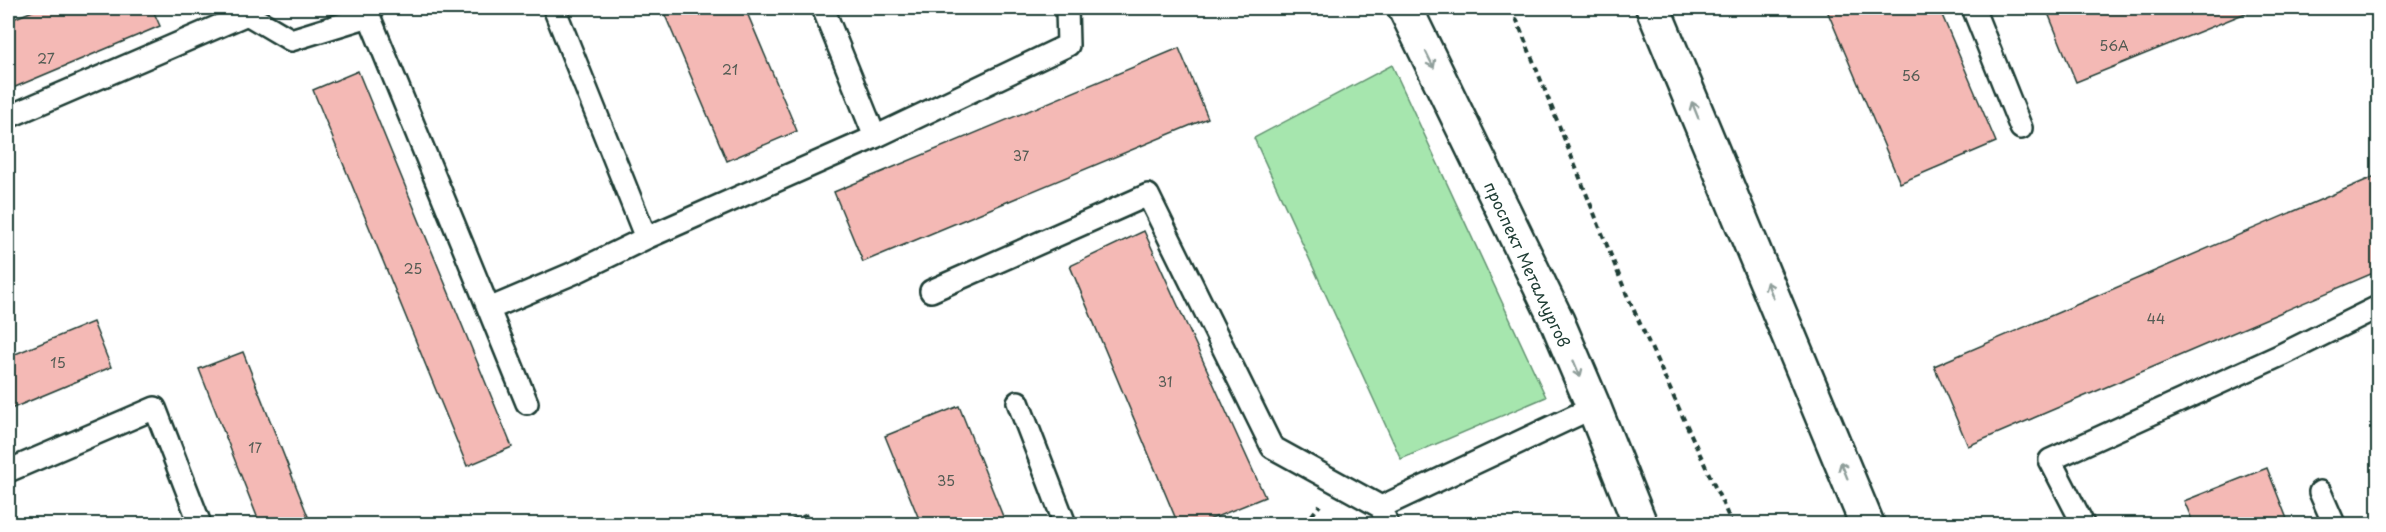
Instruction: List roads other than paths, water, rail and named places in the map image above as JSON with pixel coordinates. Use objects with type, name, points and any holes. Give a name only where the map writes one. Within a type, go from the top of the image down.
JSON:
[{"type":"street","name":"проспект Металлургов","points":[[1405,8],[1552,310],[1594,407],[1640,525]]},
{"type":"street","points":[[1653,8],[1867,525]]},
{"type":"lane","points":[[554,8],[646,238]]},
{"type":"lane","points":[[823,8],[875,136]]},
{"type":"lane","points":[[489,309],[576,272],[646,238],[875,136],[1068,45],[1067,8]]},
{"type":"lane","points":[[1973,8],[2021,128]]},
{"type":"lane","points":[[8,117],[246,11],[291,40],[369,16],[527,403]]},
{"type":"lane","points":[[931,291],[1148,195],[1272,447],[1384,516],[1594,407]]},
{"type":"lane","points":[[2083,525],[2050,460],[2281,355],[2379,307]]},
{"type":"lane","points":[[1018,402],[1065,525]]},
{"type":"lane","points":[[8,471],[155,408],[200,525]]},
{"type":"lane","points":[[2320,492],[2334,525]]}]
